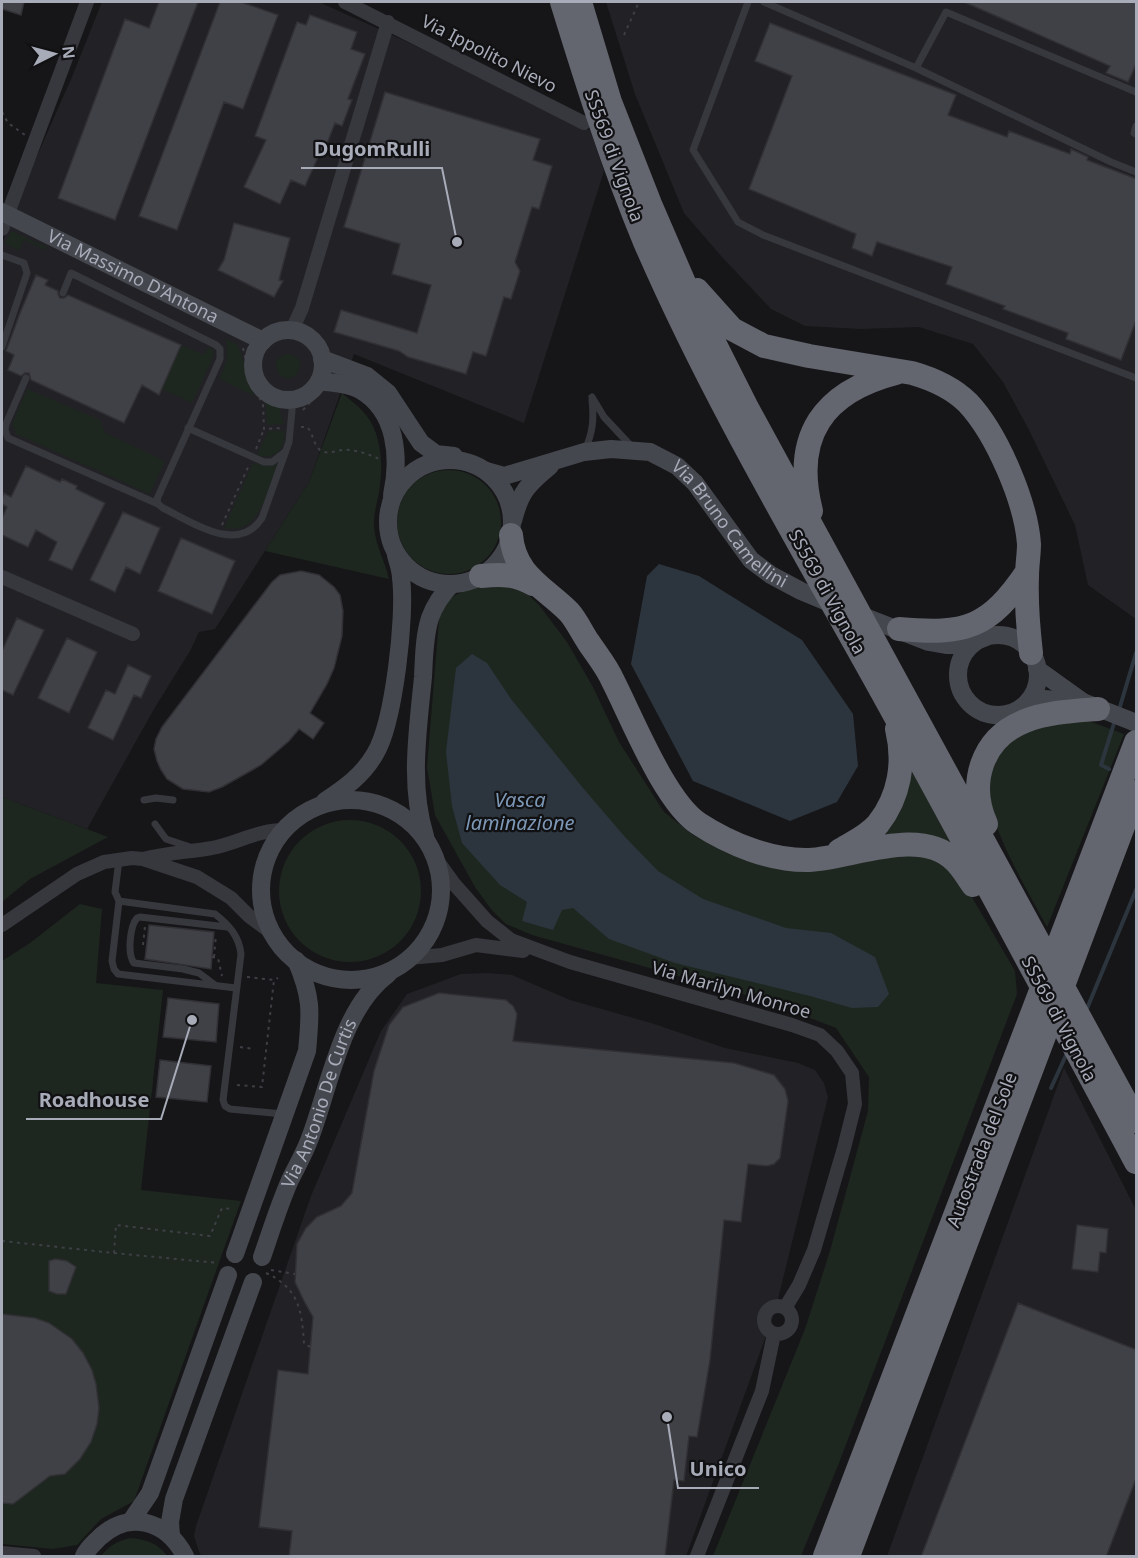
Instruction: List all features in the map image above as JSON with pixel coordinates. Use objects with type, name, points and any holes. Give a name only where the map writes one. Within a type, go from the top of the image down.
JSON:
[{"type":"highway","name":"SS569 di Vignola","points":[[562,2],[597,118],[645,240],[698,356],[735,426],[817,548],[1007,883],[1137,1121]]},
{"type":"highway","name":"SS569 di Vignola","points":[[580,2],[610,102],[685,285],[817,548],[883,693],[1137,1162]]},
{"type":"highway","points":[[650,204],[698,292],[732,329],[764,346],[929,378],[948,388],[979,416],[1004,461],[1024,513],[1029,544],[1027,612],[1034,661]]},
{"type":"highway","points":[[817,548],[805,465],[811,435],[827,411],[852,390],[872,379],[902,372]]},
{"type":"highway","points":[[511,532],[514,555],[518,563],[540,588],[570,613],[612,677],[672,795],[697,823],[742,847],[768,855],[795,859],[811,860],[882,847],[920,844],[934,848],[954,860],[974,885],[1013,956],[1079,1056]]},
{"type":"highway","points":[[899,629],[942,631],[965,628],[982,621],[997,610],[1013,593],[1027,572]]},
{"type":"highway","points":[[482,576],[504,573],[540,588]]},
{"type":"highway","points":[[831,856],[877,825],[895,795],[900,776],[900,742],[883,693]]},
{"type":"highway","points":[[1007,883],[980,810],[977,784],[981,763],[1003,733],[1024,721],[1090,706]]},
{"type":"highway","name":"Autostrada del Sole","points":[[825,1557],[1137,742]]},
{"type":"highway","name":"Autostrada del Sole","points":[[848,1557],[1137,792]]},
{"type":"street","points":[[2,228],[87,2]]},
{"type":"street","name":"Via Ippolito Nievo","points":[[345,2],[584,123]]},
{"type":"street","points":[[292,330],[302,308],[388,22]]},
{"type":"street","name":"Via Massimo D'Antona","points":[[2,212],[263,341]]},
{"type":"street","points":[[272,933],[262,903],[262,880],[268,857],[284,830],[299,817],[353,782],[370,761],[383,739],[398,658],[402,602],[401,576],[389,535],[388,509],[396,477],[397,456],[386,416],[360,389],[318,388],[303,396],[298,405],[272,396],[263,390],[253,371],[253,360],[263,341],[271,334],[292,330],[308,337],[315,343],[322,359],[318,388]]},
{"type":"street","points":[[322,359],[367,376],[388,393],[420,443],[435,454],[459,457],[486,471],[505,494],[511,511],[511,532],[502,555],[482,576],[452,584],[435,582],[405,565],[395,551]]},
{"type":"street","name":"Via Bruno Camellini","points":[[486,471],[504,476],[584,452],[610,449],[650,452],[677,466],[695,483],[752,560],[771,575],[833,605],[929,642]]},
{"type":"street","name":"Via Bruno Camellini","points":[[511,532],[518,500],[537,476],[560,459]]},
{"type":"street","points":[[388,509],[398,487],[422,466],[437,461],[453,460],[469,463]]},
{"type":"street","points":[[2,577],[133,634]]},
{"type":"street","points":[[143,859],[197,877],[231,898],[249,916],[272,933],[296,960],[328,977],[346,980],[373,976],[404,962],[424,942],[435,922],[440,901],[440,878],[420,820],[417,788],[418,715],[429,620],[436,603],[452,584]]},
{"type":"street","points":[[929,642],[962,645],[993,636],[1010,638],[1025,646],[1034,661],[1090,706]]},
{"type":"street","points":[[984,638],[967,650],[959,670],[961,691],[974,708],[994,715],[1014,712],[1024,706],[1037,684],[1034,661]]},
{"type":"street","points":[[929,642],[942,652],[959,681]]},
{"type":"street","points":[[1030,698],[1090,706],[1137,723]]},
{"type":"street","points":[[317,806],[347,800],[378,804],[405,818],[430,849]]},
{"type":"street","points":[[2,925],[77,874],[104,862],[143,859],[213,848],[267,830],[284,830]]},
{"type":"street","name":"Via Marilyn Monroe","points":[[430,849],[455,885],[487,921],[511,940],[554,957],[820,1035],[837,1051],[852,1072],[855,1104],[814,1250],[799,1285],[785,1308]]},
{"type":"street","name":"Via Marilyn Monroe","points":[[404,962],[476,945],[554,957]]},
{"type":"street","name":"Via Antonio De Curtis","points":[[236,1254],[307,1051],[311,1016],[307,986],[296,960]]},
{"type":"street","name":"Via Antonio De Curtis","points":[[171,1536],[170,1522],[174,1499],[260,1270],[290,1180],[310,1139],[340,1048],[354,1017],[377,982],[404,962]]},
{"type":"street","points":[[130,1521],[150,1493],[223,1269]]},
{"type":"street","points":[[776,1306],[785,1308],[791,1315],[791,1324],[785,1332],[774,1334],[765,1327],[765,1313],[776,1306]]},
{"type":"street","points":[[698,1557],[762,1390],[774,1334]]},
{"type":"street","points":[[80,1555],[104,1533],[130,1521],[145,1522],[159,1528],[171,1536],[185,1557]]},
{"type":"street","points":[[2,1553],[34,1557]]},
{"type":"lane","points":[[748,2],[693,150],[738,222],[763,235],[1137,378]]},
{"type":"lane","points":[[764,2],[916,68],[1111,162],[1137,172]]},
{"type":"lane","points":[[916,68],[946,12],[1137,92]]},
{"type":"lane","points":[[1137,126],[1134,133],[1137,134]]},
{"type":"lane","points":[[2,255],[24,263],[27,273],[2,347]]},
{"type":"lane","name":"Via Massimo D'Antona","points":[[63,293],[71,273],[220,349],[220,359],[158,492],[158,504]]},
{"type":"lane","points":[[26,378],[6,424],[5,430],[8,438],[158,504],[219,534],[241,535],[257,526],[262,518],[286,450],[298,405]]},
{"type":"lane","points":[[584,452],[594,421],[592,397],[604,417],[636,451]]},
{"type":"lane","points":[[188,428],[264,462],[272,462],[286,450]]},
{"type":"lane","points":[[144,800],[156,798],[173,800]]},
{"type":"lane","points":[[155,824],[166,839],[187,847],[213,848]]},
{"type":"lane","points":[[119,860],[115,892],[119,901],[112,961],[118,974],[236,988]]},
{"type":"lane","points":[[119,901],[215,914],[230,928],[237,937],[241,954],[223,1100],[225,1106],[230,1109],[286,1114]]},
{"type":"lane","points":[[215,985],[199,973],[134,963],[130,957],[133,922],[141,917],[223,925],[230,928]]},
{"type":"path","points":[[624,35],[639,2]]},
{"type":"path","points":[[2,112],[8,123],[34,141]]},
{"type":"path","points":[[250,378],[263,405],[264,429],[255,452]]},
{"type":"path","points":[[298,405],[318,388]]},
{"type":"path","points":[[301,419],[298,428],[307,427],[312,432],[317,447],[324,452],[331,453],[340,449],[348,449],[370,455],[381,461]]},
{"type":"path","points":[[264,429],[284,428]]},
{"type":"path","points":[[381,451],[381,468]]},
{"type":"path","points":[[221,528],[250,462]]},
{"type":"path","points":[[217,930],[213,957],[218,958],[222,976]]},
{"type":"path","points":[[244,976],[274,980],[278,978]]},
{"type":"path","points":[[237,1085],[262,1087],[274,980]]},
{"type":"path","points":[[236,1047],[255,1049]]},
{"type":"path","points":[[114,1253],[116,1225],[210,1236],[222,1208],[233,1209]]},
{"type":"path","points":[[2,1241],[114,1253],[223,1269]]},
{"type":"path","points":[[260,1270],[295,1274]]},
{"type":"path","points":[[260,1270],[289,1287],[298,1302],[303,1320],[303,1344],[311,1347]]},
{"type":"shaded area","points":[[102,2],[319,2],[591,131],[604,171],[524,423],[354,354],[309,482],[215,629],[199,632],[87,829],[2,797],[2,244],[21,192],[72,77]]},
{"type":"shaded area","points":[[606,2],[1136,2],[1136,619],[1088,585],[1075,525],[1003,382],[973,344],[919,327],[861,329],[805,326],[771,309],[684,213],[635,94]]},
{"type":"shaded area","points":[[11,231],[47,247],[46,250],[24,240],[19,250],[5,244]]},
{"type":"shaded area","points":[[225,338],[237,345],[240,350],[254,396],[220,379],[227,354]]},
{"type":"shaded area","points":[[181,345],[204,355],[209,347],[214,351],[192,403],[162,389]]},
{"type":"shaded area","points":[[288,354],[296,358],[300,366],[296,374],[288,378],[280,374],[276,366],[280,358]]},
{"type":"shaded area","points":[[27,389],[101,420],[104,432],[165,461],[150,494],[16,434],[12,424]]},
{"type":"shaded area","points":[[342,393],[366,415],[378,439],[381,476],[374,526],[376,540],[389,579],[265,551],[309,482]]},
{"type":"shaded area","points":[[265,396],[279,408],[284,424],[267,425]]},
{"type":"shaded area","points":[[268,431],[285,431],[283,445],[277,454],[264,457],[257,455]]},
{"type":"shaded area","points":[[253,463],[268,466],[277,464],[266,497],[254,518],[246,525],[236,529],[224,528]]},
{"type":"shaded area","points":[[449,470],[469,474],[478,479],[492,493],[497,502],[501,522],[497,542],[492,551],[478,565],[469,570],[449,574],[429,570],[420,565],[406,551],[401,542],[397,522],[401,502],[406,493],[420,479],[429,474]]},
{"type":"shaded area","points":[[512,585],[526,593],[539,605],[567,642],[593,687],[619,742],[664,812],[693,835],[728,852],[875,857],[927,854],[947,864],[966,887],[1015,971],[1017,994],[839,1463],[801,1556],[713,1556],[805,1329],[830,1251],[868,1111],[869,1077],[836,1028],[764,1000],[532,935],[506,924],[491,909],[475,887],[435,815],[427,767],[439,620],[446,604],[461,592],[469,589]]},
{"type":"shaded area","points":[[1075,716],[1124,734],[1047,927],[1000,835],[988,797],[987,781],[1012,731]]},
{"type":"shaded area","points":[[907,760],[958,850],[860,845]]},
{"type":"shaded area","points":[[2,797],[108,837],[30,879],[2,902]]},
{"type":"shaded area","points":[[350,820],[377,825],[400,841],[416,864],[421,891],[416,918],[400,941],[377,957],[350,962],[323,957],[300,941],[284,918],[279,891],[284,864],[300,841],[323,825]]},
{"type":"shaded area","points":[[80,904],[102,909],[96,983],[163,990],[141,1190],[241,1201],[134,1501],[101,1519],[77,1545],[53,1549],[2,1544],[2,961],[30,943]]},
{"type":"shaded area","points":[[461,974],[512,975],[570,1000],[651,1023],[725,1048],[798,1063],[815,1070],[824,1083],[828,1097],[775,1311],[686,1556],[203,1556],[200,1554],[194,1536],[196,1526],[311,1196],[381,1031],[407,994]]},
{"type":"shaded area","points":[[1064,1068],[1136,1210],[1136,1556],[887,1556]]},
{"type":"shaded area","points":[[130,1538],[151,1542],[167,1556],[101,1556],[114,1544]]},
{"type":"water","points":[[659,564],[699,576],[802,640],[853,714],[858,766],[837,802],[790,821],[693,781],[631,664],[647,576]]},
{"type":"water","name":"Vasca laminazione","points":[[472,654],[487,663],[511,699],[583,788],[658,871],[703,899],[786,928],[831,933],[875,957],[889,994],[878,1007],[852,1008],[675,963],[609,939],[573,908],[562,910],[553,930],[522,921],[527,902],[500,885],[462,843],[452,806],[446,752],[456,668]]},
{"type":"building","points":[[2,2],[24,2],[21,15],[2,9]]},
{"type":"building","points":[[159,2],[198,2],[115,220],[58,198],[125,19],[149,28]]},
{"type":"building","points":[[220,2],[241,2],[278,15],[243,109],[224,102],[177,230],[139,216]]},
{"type":"building","points":[[964,2],[1137,2],[1137,62],[1128,82],[1106,73],[1110,66]]},
{"type":"building","points":[[310,15],[357,32],[351,49],[365,54],[348,99],[352,100],[342,126],[335,123],[323,154],[320,153],[305,186],[291,180],[280,204],[244,187],[266,140],[255,136],[297,22],[306,25]]},
{"type":"building","points":[[770,23],[956,95],[948,115],[1007,137],[1009,131],[1070,154],[1071,149],[1088,157],[1087,160],[1137,179],[1137,318],[1121,360],[1066,339],[1068,333],[1003,309],[1005,306],[946,284],[952,267],[877,242],[872,256],[852,248],[856,234],[749,189],[792,76],[755,61]]},
{"type":"building","points":[[385,92],[540,139],[533,160],[552,166],[539,209],[532,207],[515,262],[520,271],[511,299],[504,297],[486,356],[473,352],[466,374],[334,332],[341,310],[417,333],[431,285],[392,274],[400,244],[344,227]]},
{"type":"building","points":[[234,223],[290,238],[279,280],[283,281],[274,297],[218,270],[224,260]]},
{"type":"building","points":[[36,275],[48,280],[45,285],[58,291],[60,298],[68,295],[181,345],[159,395],[142,385],[124,423],[31,380],[29,373],[21,376],[8,370],[14,355],[6,351]]},
{"type":"building","points":[[26,466],[60,482],[62,479],[77,486],[76,489],[105,503],[72,570],[49,560],[57,542],[36,530],[28,547],[2,535],[2,518],[7,507],[2,504],[4,493],[11,497]]},
{"type":"building","points":[[123,512],[160,528],[140,574],[126,567],[115,592],[90,580]]},
{"type":"building","points":[[181,538],[235,561],[212,614],[158,591]]},
{"type":"building","points":[[301,571],[319,575],[334,587],[340,595],[343,611],[342,636],[334,668],[310,713],[324,723],[313,739],[299,729],[289,741],[261,765],[222,787],[209,792],[183,789],[167,779],[157,761],[154,749],[162,727],[272,582],[280,575]]},
{"type":"building","points":[[17,618],[44,630],[13,695],[2,690],[2,651]]},
{"type":"building","points":[[67,638],[97,652],[69,713],[38,698]]},
{"type":"building","points":[[128,665],[151,676],[141,698],[134,695],[113,740],[88,728],[106,690],[115,694]]},
{"type":"building","points":[[149,925],[214,932],[211,969],[145,959]]},
{"type":"building","points":[[439,993],[506,1000],[517,1014],[513,1041],[734,1063],[774,1075],[785,1089],[788,1101],[780,1158],[774,1164],[767,1166],[748,1164],[741,1222],[724,1220],[710,1360],[697,1437],[689,1436],[684,1481],[674,1480],[665,1557],[289,1557],[292,1531],[259,1527],[278,1370],[308,1374],[313,1317],[295,1282],[297,1244],[306,1228],[317,1217],[341,1206],[352,1193],[374,1071],[389,1025],[403,1007]]},
{"type":"building","points":[[168,998],[219,1004],[216,1042],[163,1037]]},
{"type":"building","points":[[160,1060],[211,1066],[207,1102],[156,1097]]},
{"type":"building","points":[[1077,1225],[1108,1229],[1106,1253],[1100,1252],[1098,1272],[1072,1269]]},
{"type":"building","points":[[55,1259],[67,1261],[76,1267],[66,1294],[49,1291],[49,1261]]},
{"type":"building","points":[[1018,1303],[1137,1350],[1137,1476],[1106,1557],[921,1557]]},
{"type":"building","points":[[2,1314],[35,1318],[49,1323],[72,1339],[92,1370],[99,1408],[91,1442],[80,1459],[65,1474],[50,1476],[13,1504],[2,1503]]},
{"type":"waterway","points":[[1119,710],[1136,653]]},
{"type":"waterway","points":[[1109,769],[1101,765],[1115,720]]},
{"type":"waterway","points":[[1086,1011],[1136,890]]},
{"type":"waterway","points":[[1051,1088],[1067,1053]]},
{"type":"place","name":"DugomRulli","points":[[457,242]]},
{"type":"place","name":"Roadhouse","points":[[192,1020]]},
{"type":"place","name":"Unico","points":[[667,1417]]}]
